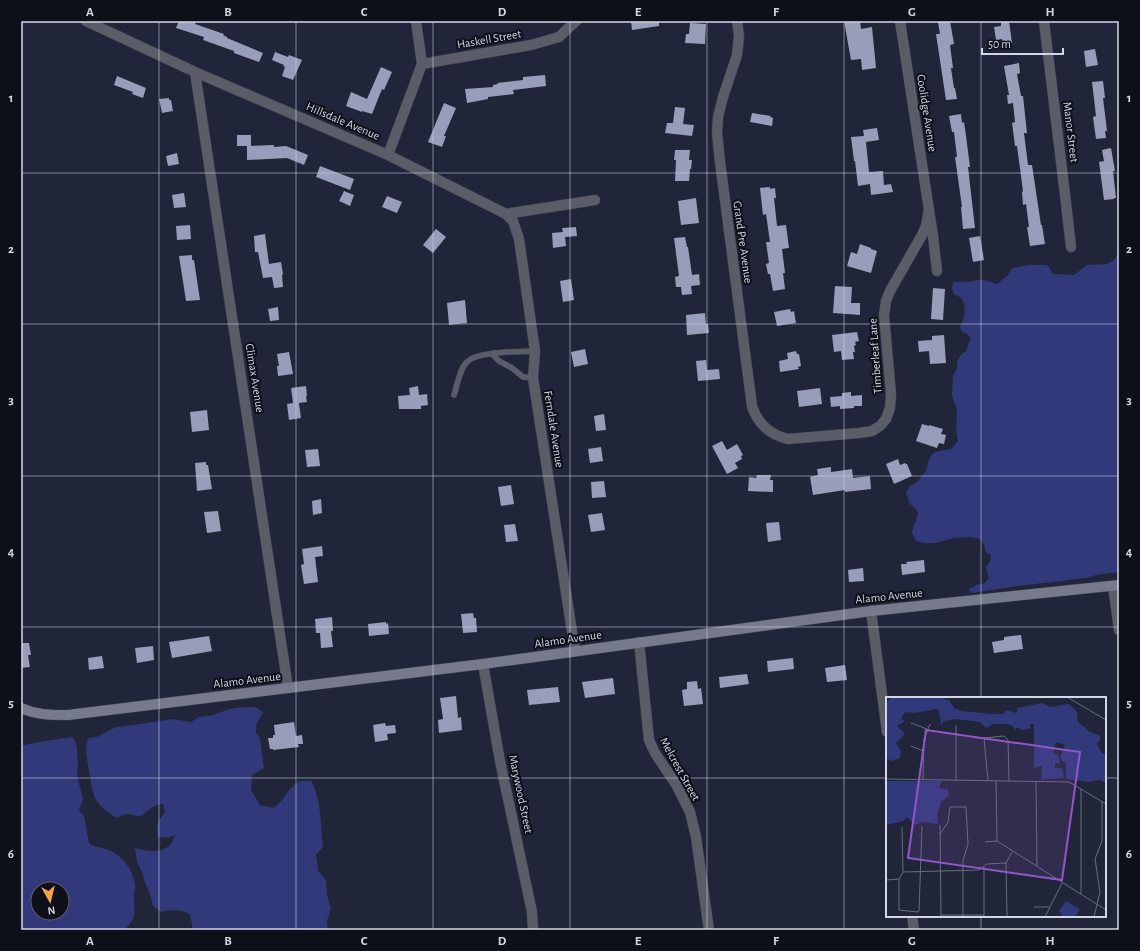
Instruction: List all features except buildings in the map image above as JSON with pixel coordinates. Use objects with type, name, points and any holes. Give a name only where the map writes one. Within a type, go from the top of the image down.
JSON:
[{"type":"street","name":"Hillsdale Avenue","points":[[86,21],[195,72],[388,155],[506,214]]},
{"type":"street","points":[[388,155],[422,64],[416,21]]},
{"type":"street","name":"Haskell Street","points":[[422,64],[546,42],[559,38],[576,21]]},
{"type":"street","name":"Grand Pre Avenue","points":[[737,21],[739,36],[737,56],[723,97],[718,117],[717,133],[752,406],[760,423],[767,430],[780,437],[788,439],[800,438]]},
{"type":"street","name":"Coolidge Avenue","points":[[900,21],[937,271]]},
{"type":"street","name":"Manor Street","points":[[1044,21],[1071,247]]},
{"type":"street","name":"Climax Avenue","points":[[195,72],[288,688]]},
{"type":"street","points":[[506,214],[595,200]]},
{"type":"street","name":"Timberleaf Lane","points":[[800,438],[872,431],[880,426],[886,418],[890,408],[891,394],[884,315],[886,301],[890,291],[922,236],[926,226],[929,209]]},
{"type":"street","name":"Ferndale Avenue","points":[[506,214],[513,221],[519,239],[535,351],[533,378],[575,651]]},
{"type":"street","points":[[1116,585],[1119,630]]},
{"type":"street","name":"Alamo Avenue","points":[[21,708],[31,712],[48,715],[68,715],[483,664],[870,611],[1116,585]]},
{"type":"street","points":[[870,611],[886,725]]},
{"type":"street","name":"Melcrest Street","points":[[639,642],[649,740],[654,752],[677,786],[690,812],[696,837],[709,930]]},
{"type":"street","name":"Marywood Street","points":[[483,664],[502,768],[532,912],[533,930]]},
{"type":"street","points":[[912,917],[914,930]]},
{"type":"lane","points":[[454,395],[462,369],[467,361],[475,357],[492,354],[535,351]]},
{"type":"lane","points":[[492,354],[499,361],[512,368],[523,377],[533,378]]},
{"type":"shaded area","points":[[1118,251],[1119,572],[1096,575],[1087,578],[972,593],[968,590],[976,585],[985,583],[989,578],[986,568],[991,559],[991,555],[985,551],[985,546],[980,539],[971,537],[954,538],[936,543],[916,541],[912,533],[918,513],[910,504],[906,493],[909,487],[917,482],[926,470],[933,453],[951,449],[958,441],[956,430],[957,409],[952,395],[953,376],[957,368],[957,362],[961,355],[966,351],[971,338],[961,331],[960,327],[965,310],[964,302],[954,294],[952,288],[953,282],[986,280],[997,284],[1008,275],[1012,268],[1029,265],[1046,265],[1053,274],[1074,275],[1087,265],[1107,264],[1113,261]]},
{"type":"shaded area","points":[[255,707],[263,712],[256,725],[256,733],[260,739],[264,768],[252,775],[251,790],[260,805],[274,808],[299,781],[311,781],[315,788],[319,804],[323,847],[316,855],[318,871],[326,880],[327,895],[331,909],[327,920],[328,930],[193,930],[190,914],[184,911],[176,910],[161,912],[153,906],[143,874],[137,862],[135,848],[156,851],[165,849],[171,844],[175,835],[168,838],[158,837],[158,824],[165,812],[163,804],[157,805],[143,815],[136,816],[125,814],[118,818],[102,807],[94,795],[86,748],[88,738],[97,737],[116,727],[173,719],[191,722],[199,717],[213,715],[229,709]]},
{"type":"shaded area","points":[[72,737],[74,739],[77,747],[77,775],[83,800],[79,810],[84,816],[89,843],[95,847],[112,851],[122,859],[130,869],[134,880],[134,917],[127,927],[127,930],[21,930],[21,745]]}]
